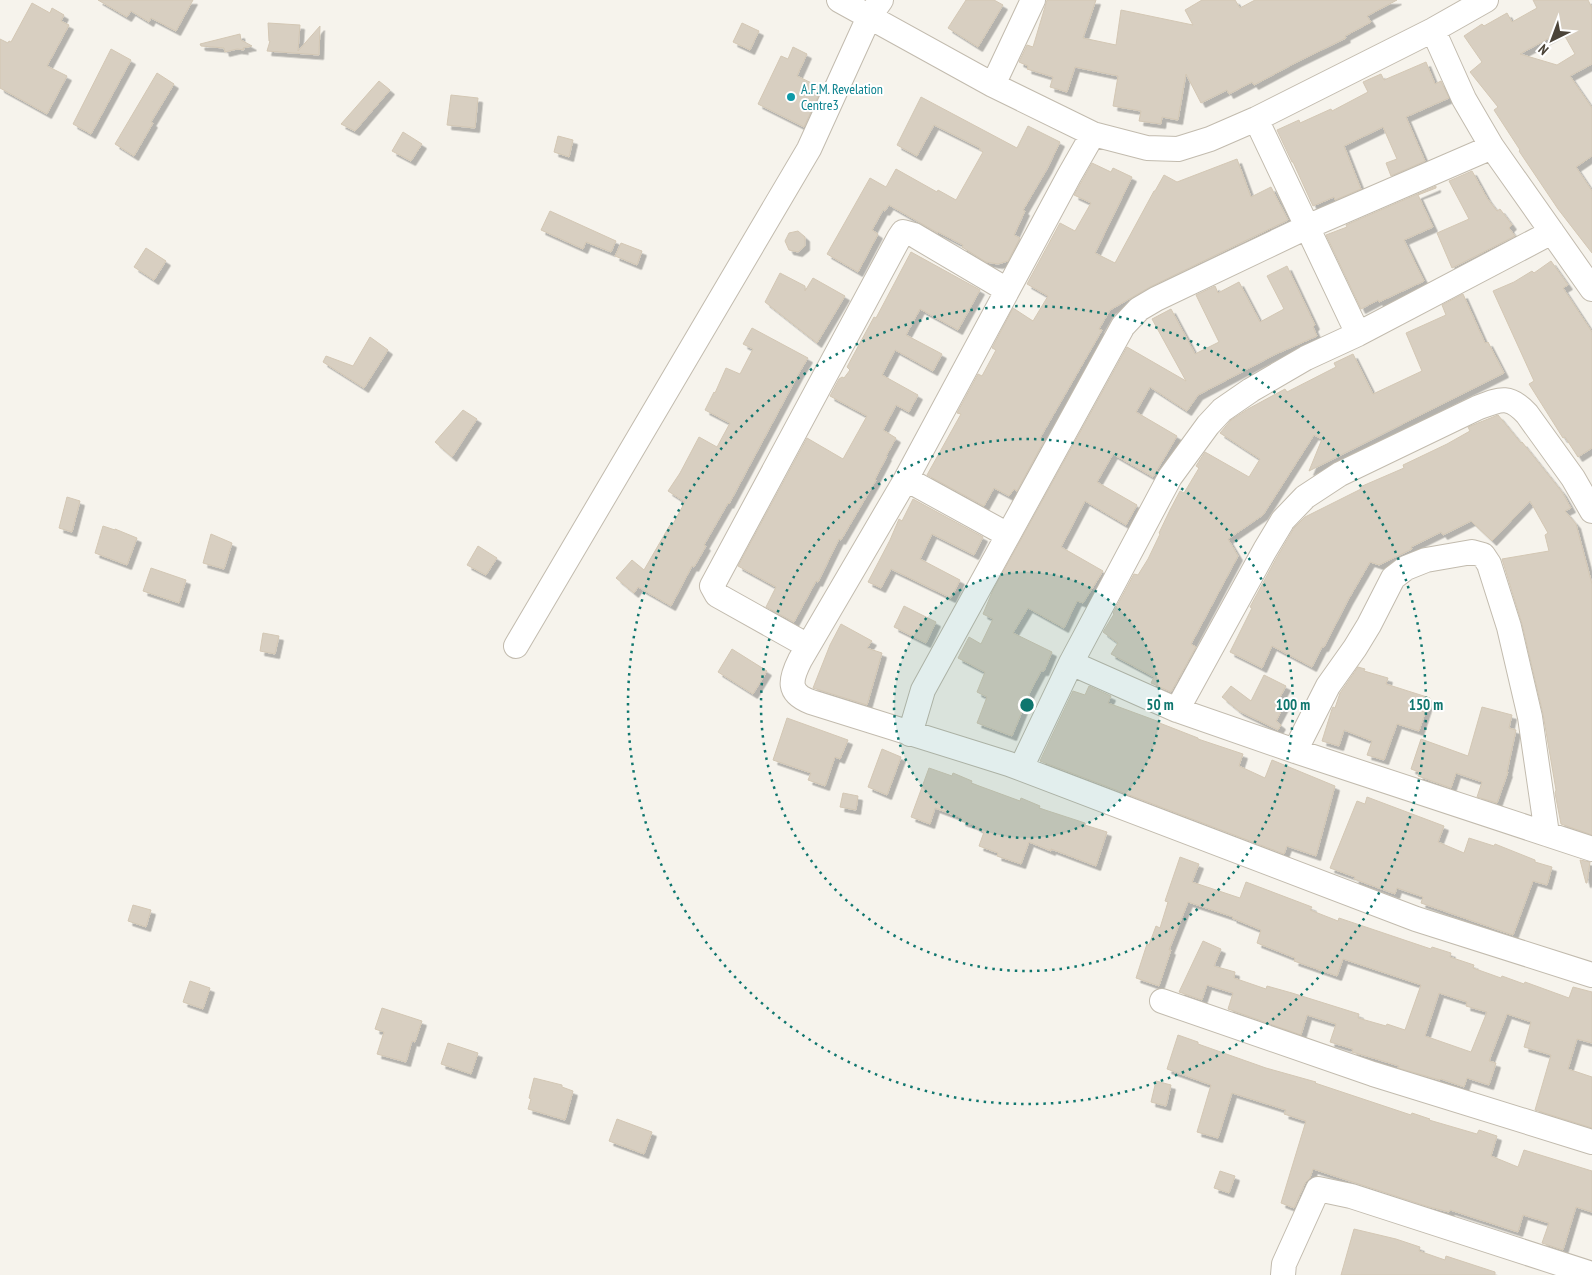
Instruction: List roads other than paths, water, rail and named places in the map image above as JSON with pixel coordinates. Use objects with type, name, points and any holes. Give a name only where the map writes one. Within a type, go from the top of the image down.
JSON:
[{"type":"street","points":[[839,0],[875,8],[993,86],[1093,134],[1147,148],[1178,149],[1210,139],[1256,119],[1432,30],[1486,0]]},
{"type":"street","points":[[993,86],[1033,0]]},
{"type":"street","points":[[516,646],[809,149],[875,8]]},
{"type":"street","points":[[1432,30],[1464,99],[1492,147],[1592,289]]},
{"type":"street","points":[[1256,119],[1358,334]]},
{"type":"street","points":[[1093,134],[906,479],[808,646],[793,674],[794,692],[800,698],[1020,768],[1416,919],[1592,975]]},
{"type":"street","points":[[910,734],[922,690],[1123,326],[1139,309],[1156,299],[1307,227],[1492,147]]},
{"type":"street","points":[[808,646],[717,595],[712,586],[899,238],[903,232],[914,235],[1007,290]]},
{"type":"street","points":[[1020,768],[1071,663],[1170,477],[1208,425],[1222,410],[1251,390],[1306,358],[1358,334],[1552,232]]},
{"type":"street","points":[[1177,710],[1246,583],[1283,520],[1305,497],[1340,474],[1477,408],[1494,402],[1508,400],[1518,405],[1527,414],[1573,478],[1592,512]]},
{"type":"street","points":[[906,479],[1008,535]]},
{"type":"street","points":[[1295,751],[1328,686],[1370,625],[1393,578],[1406,568],[1426,560],[1472,552],[1483,555],[1489,564],[1509,627],[1530,718],[1547,834]]},
{"type":"street","points":[[1071,663],[1177,710],[1592,849]]},
{"type":"street","points":[[1162,1001],[1374,1074],[1592,1142]]},
{"type":"street","points":[[1283,1275],[1284,1264],[1318,1189],[1351,1196],[1592,1274]]},
{"type":"place","name":"A.F.M. Revelation Centre3","points":[[791,97]]}]
